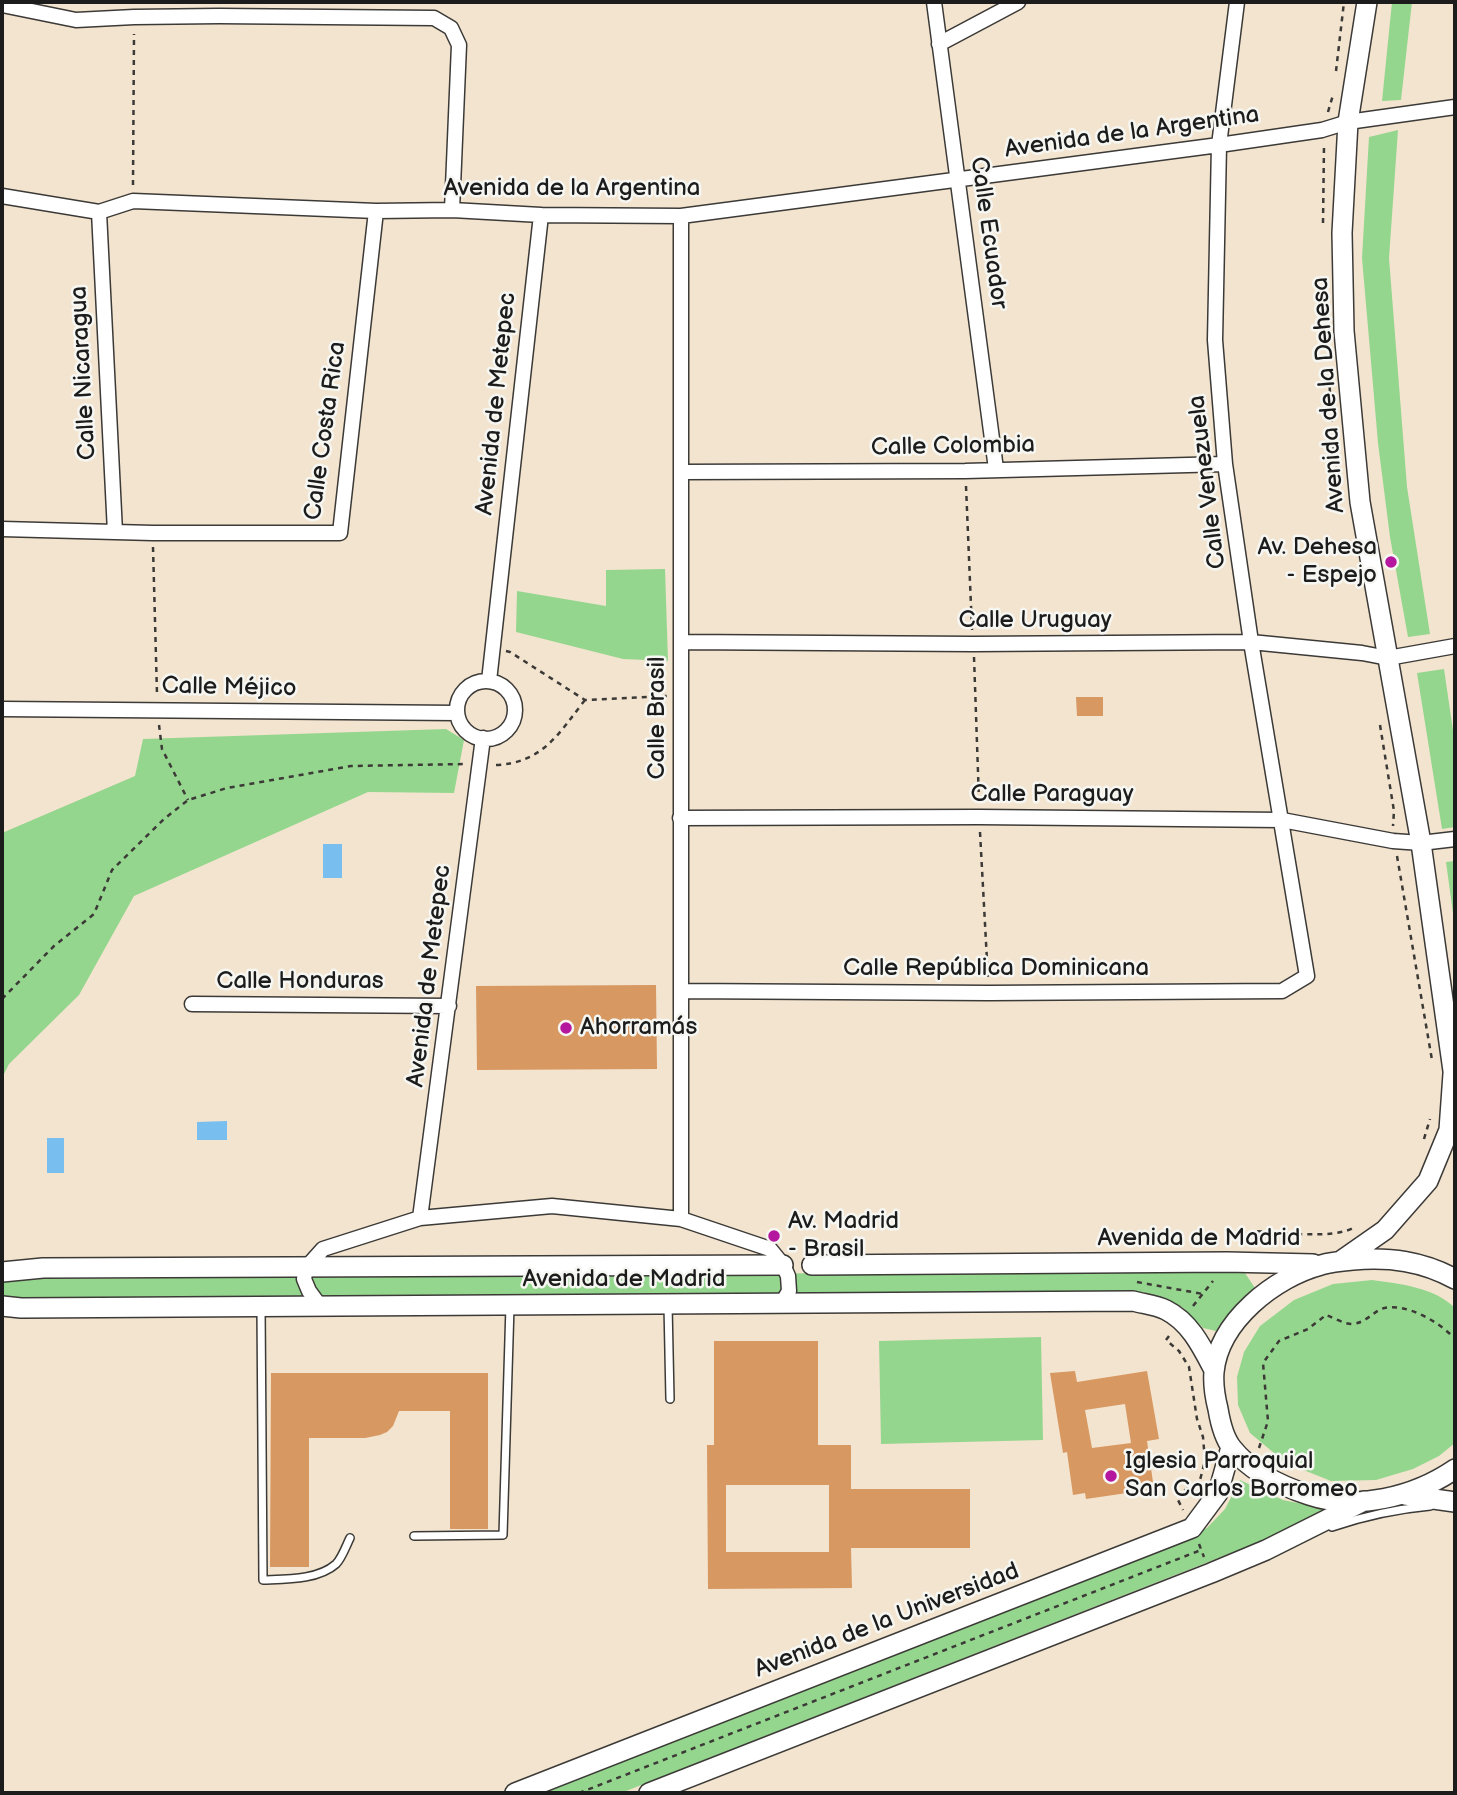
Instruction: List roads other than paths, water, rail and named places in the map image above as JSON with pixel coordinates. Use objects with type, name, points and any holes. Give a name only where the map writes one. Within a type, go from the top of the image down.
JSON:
[{"type":"street","name":"Calle Ecuador","points":[[934,2],[996,470]]},
{"type":"street","points":[[939,44],[1018,2]]},
{"type":"street","name":"Calle Venezuela","points":[[1237,2],[1219,145],[1215,340],[1226,464],[1251,642],[1307,976]]},
{"type":"street","name":"Avenida de la Dehesa","points":[[1330,1263],[1385,1230],[1428,1181],[1449,1130],[1454,1079],[1452,1036],[1421,843],[1360,502],[1344,331],[1342,233],[1348,122],[1367,2]]},
{"type":"street","points":[[2,5],[76,20],[134,17],[434,19],[451,28],[459,45],[452,210]]},
{"type":"street","name":"Avenida de la Argentina","points":[[2,196],[99,212],[133,201],[376,211],[452,210],[541,215],[681,216],[1219,145],[1322,130],[1348,122],[1455,107]]},
{"type":"street","name":"Calle Costa Rica","points":[[2,529],[153,533],[340,533],[376,211]]},
{"type":"street","name":"Calle Nicaragua","points":[[99,212],[115,532]]},
{"type":"street","name":"Avenida de Metepec","points":[[489,681],[541,215]]},
{"type":"street","name":"Calle Brasil","points":[[681,216],[681,1219]]},
{"type":"street","name":"Calle Colombia","points":[[681,472],[965,471],[1226,464]]},
{"type":"street","name":"Calle Uruguay","points":[[681,642],[1251,642],[1388,658],[1455,646]]},
{"type":"street","points":[[481,681],[489,681],[507,690],[515,708],[509,726],[502,733],[483,738],[465,730],[459,722],[457,704],[465,689],[481,681]]},
{"type":"street","name":"Calle Méjico","points":[[2,709],[457,713]]},
{"type":"street","name":"Avenida de Metepec","points":[[420,1219],[483,738]]},
{"type":"street","name":"Calle Paraguay","points":[[680,818],[1282,820],[1393,841],[1421,843],[1455,839]]},
{"type":"street","name":"Calle República Dominicana","points":[[681,991],[1282,991],[1307,976]]},
{"type":"street","name":"Calle Honduras","points":[[192,1004],[449,1006]]},
{"type":"street","name":"Avenida de Madrid","points":[[306,1268],[323,1249],[420,1219],[552,1206],[681,1219],[770,1249],[783,1265]]},
{"type":"street","points":[[1455,1279],[1438,1269],[1392,1259],[1330,1263],[1293,1276],[1262,1294],[1232,1327],[1222,1344],[1214,1370],[1219,1414],[1231,1447],[1263,1475],[1293,1490],[1323,1499],[1364,1501],[1400,1494],[1440,1479],[1455,1469]]},
{"type":"street","name":"Avenida de Madrid","points":[[2,1272],[43,1268],[1330,1263]]},
{"type":"street","points":[[782,1303],[789,1291],[783,1265]]},
{"type":"street","points":[[306,1268],[304,1279],[320,1306]]},
{"type":"street","name":"Avenida de Madrid","points":[[2,1306],[261,1307],[1133,1301],[1164,1309],[1183,1320],[1214,1370]]},
{"type":"street","name":"Avenida de la Universidad","points":[[515,1793],[1192,1528],[1219,1493],[1231,1447]]},
{"type":"street","points":[[1400,1494],[1455,1503]]},
{"type":"street","points":[[649,1793],[1199,1578],[1266,1550],[1364,1501]]},
{"type":"lane","points":[[668,1304],[670,1399]]},
{"type":"lane","points":[[414,1536],[503,1535],[510,1305]]},
{"type":"lane","points":[[261,1307],[263,1580],[306,1578],[324,1571],[337,1563],[350,1538]]},
{"type":"lane","points":[[1266,1550],[1346,1522],[1402,1509],[1455,1503]]},
{"type":"water","points":[[323,844],[342,844],[342,878],[323,878]]},
{"type":"water","points":[[227,1121],[227,1140],[197,1140],[197,1122]]},
{"type":"water","points":[[47,1138],[64,1138],[64,1173],[47,1173]]},
{"type":"place","name":"Av. Dehesa - Espejo","points":[[1391,562]]},
{"type":"place","name":"Ahorramás","points":[[566,1028]]},
{"type":"place","name":"Av. Madrid - Brasil","points":[[774,1236]]},
{"type":"place","name":"Iglesia Parroquial San Carlos Borromeo","points":[[1111,1476]]}]
